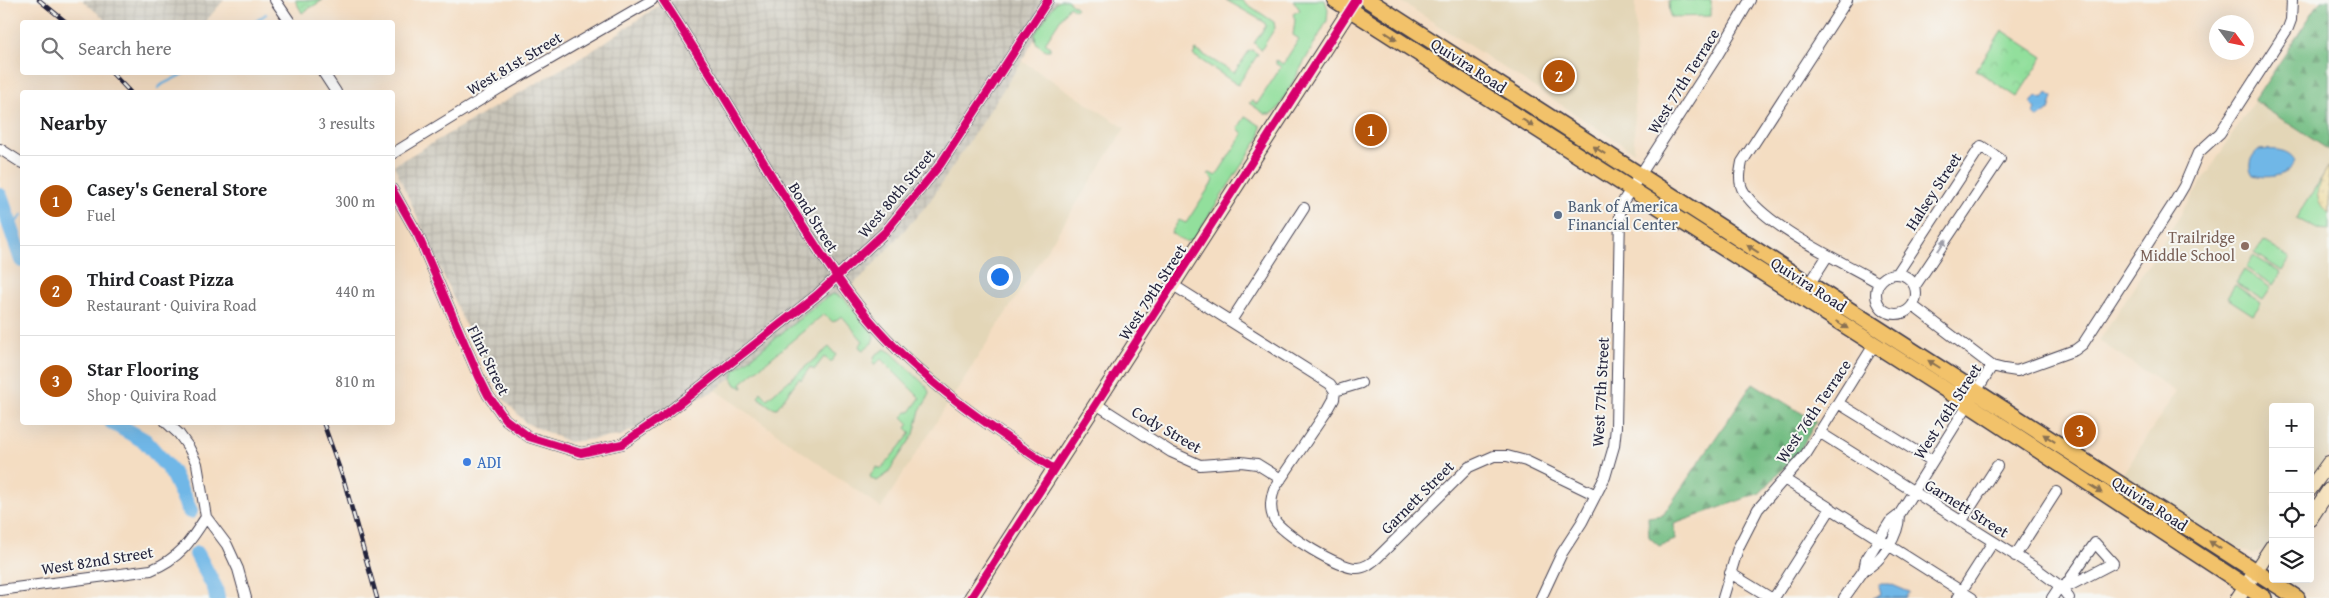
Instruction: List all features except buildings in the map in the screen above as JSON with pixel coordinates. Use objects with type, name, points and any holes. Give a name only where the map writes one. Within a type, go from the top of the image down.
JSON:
[{"type":"main road","name":"Quivira Road","points":[[1335,0],[1353,5],[1631,190],[1968,404],[2242,592],[2261,597]]},
{"type":"main road","name":"Quivira Road","points":[[1368,0],[1809,285],[2269,578]]},
{"type":"main road","name":"Quivira Road","points":[[2276,583],[2296,598]]},
{"type":"street","points":[[275,0],[289,20]]},
{"type":"street","name":"West 81st Street","points":[[395,152],[500,88],[652,0]]},
{"type":"street","name":"Bond Street","points":[[662,0],[837,278],[870,320],[921,372],[986,423],[1054,469]]},
{"type":"street","name":"West 80th Street","points":[[629,439],[726,367],[837,278],[885,232],[940,165],[1048,0]]},
{"type":"street","name":"West 77th Terrace","points":[[1640,176],[1715,60],[1750,0]]},
{"type":"street","points":[[1847,0],[1742,162],[1740,172],[1741,183],[1743,191],[1764,214],[1879,283]]},
{"type":"street","name":"West 76th Street","points":[[1844,598],[1864,570],[1866,560],[1899,527],[1899,515],[1912,492],[1992,366],[2017,371],[2075,350],[2083,344],[2174,203],[2184,186],[2198,153],[2220,133],[2288,28],[2291,20],[2292,0]]},
{"type":"street","name":"West 79th Street","points":[[971,598],[1353,5]]},
{"type":"street","points":[[325,75],[335,90]]},
{"type":"street","name":"Halsey Street","points":[[1897,274],[1981,146],[2000,159],[1915,286]]},
{"type":"street","points":[[0,149],[20,163]]},
{"type":"street","name":"West 77th Street","points":[[1541,598],[1562,553],[1596,495],[1611,458],[1616,427],[1620,213],[1624,200],[1640,176]]},
{"type":"street","name":"Flint Street","points":[[395,194],[418,235],[479,377],[488,395],[506,419],[529,437],[581,453],[622,444],[629,439]]},
{"type":"street","points":[[1231,321],[1304,208]]},
{"type":"street","points":[[1800,299],[1828,254]]},
{"type":"street","points":[[1897,274],[1908,278],[1915,286],[1917,294],[1913,306],[1902,314],[1888,313],[1882,309],[1876,297],[1879,283],[1884,278],[1897,274]]},
{"type":"street","points":[[1173,285],[1330,384],[1335,391],[1330,408],[1281,480]]},
{"type":"street","points":[[1913,306],[1992,366]]},
{"type":"street","name":"West 76th Terrace","points":[[1723,598],[1747,528],[1770,494],[1798,465],[1874,346]]},
{"type":"street","points":[[1335,391],[1361,383]]},
{"type":"street","points":[[1838,403],[1932,461]]},
{"type":"street","name":"Cody Street","points":[[1096,404],[1171,452],[1200,465],[1241,462],[1257,464],[1281,480]]},
{"type":"street","points":[[169,425],[189,448],[197,464],[206,516],[227,545],[238,569],[246,598]]},
{"type":"street","name":"Garnett Street","points":[[1819,432],[2015,556],[2064,591]]},
{"type":"street","name":"Garnett Street","points":[[1281,480],[1271,499],[1273,516],[1285,531],[1339,565],[1356,568],[1366,566],[1377,558],[1469,467],[1494,456],[1507,456],[1526,461],[1596,495]]},
{"type":"street","points":[[2314,484],[2329,463]]},
{"type":"street","points":[[1961,522],[1997,466]]},
{"type":"street","points":[[1784,479],[1885,542],[1959,595],[1972,598]]},
{"type":"street","points":[[2314,513],[2329,490]]},
{"type":"street","points":[[2015,556],[2056,492]]},
{"type":"street","points":[[1730,573],[1773,598],[1831,508]]},
{"type":"street","name":"West 82nd Street","points":[[0,590],[151,570],[165,564],[182,552],[206,516]]},
{"type":"street","points":[[1959,595],[1993,542]]},
{"type":"street","points":[[2052,598],[2113,563],[2095,542],[2064,591]]},
{"type":"street","points":[[2242,592],[2269,551]]},
{"type":"street","points":[[2261,597],[2269,583]]},
{"type":"shaded area","points":[[82,0],[224,0],[207,20],[106,20]]},
{"type":"shaded area","points":[[667,0],[1057,0],[1022,61],[928,204],[862,277],[716,390],[620,436],[569,442],[526,423],[502,397],[462,318],[395,164],[589,53]]},
{"type":"shaded area","points":[[1399,0],[1636,0],[1634,152]]},
{"type":"shaded area","points":[[1022,61],[1125,128],[881,508],[716,390],[862,277],[928,204]]},
{"type":"shaded area","name":"Trailridge Middle School","points":[[2254,101],[2329,150],[2329,453],[2314,474],[2314,403],[2269,403],[2269,543],[2265,548],[2253,554],[2239,549],[2222,537],[2188,521],[2120,478],[2176,392],[2099,341]]},
{"type":"green space","points":[[295,0],[323,0],[302,13]]},
{"type":"green space","points":[[1067,0],[1077,8],[1075,10],[1069,6],[1045,43],[1050,47],[1050,50],[1045,50],[1036,43],[1035,34],[1056,2]]},
{"type":"green space","points":[[1226,0],[1241,0],[1274,22],[1275,28],[1261,50],[1254,43],[1266,26],[1264,22]]},
{"type":"green space","points":[[1293,0],[1325,0],[1328,9],[1327,21],[1278,109],[1272,114],[1265,114],[1249,103],[1252,101],[1257,104],[1281,67],[1276,64],[1276,60],[1283,64],[1299,39],[1293,35],[1295,20],[1293,14],[1300,10]]},
{"type":"green space","points":[[1669,0],[1711,0],[1711,16],[1670,17]]},
{"type":"green space","points":[[2321,0],[2329,0],[2329,150],[2254,101]]},
{"type":"green space","points":[[2002,30],[2043,57],[2017,97],[1976,70]]},
{"type":"green space","points":[[1196,50],[1234,73],[1249,51],[1252,50],[1258,54],[1238,85],[1193,55]]},
{"type":"green space","points":[[1245,117],[1261,126],[1260,137],[1193,240],[1185,242],[1171,233],[1179,220],[1186,223],[1214,180],[1208,174],[1216,176],[1243,134],[1238,128]]},
{"type":"green space","points":[[2329,166],[2329,230],[2317,229],[2296,218]]},
{"type":"green space","points":[[2263,241],[2290,258],[2282,271],[2255,253]]},
{"type":"green space","points":[[2254,256],[2281,273],[2273,285],[2246,268]]},
{"type":"green space","points":[[2244,270],[2271,288],[2263,300],[2236,283]]},
{"type":"green space","points":[[2235,285],[2261,303],[2253,315],[2227,298]]},
{"type":"green space","points":[[833,294],[844,298],[873,333],[872,343],[863,350],[859,346],[863,341],[842,316],[833,322],[824,314],[741,383],[743,388],[736,385],[732,378],[735,370]]},
{"type":"green space","points":[[829,347],[836,355],[831,362],[824,357],[814,370],[810,367],[801,380],[799,378],[777,408],[771,407],[758,397],[761,392],[767,399]]},
{"type":"green space","points":[[885,349],[892,353],[926,386],[929,392],[928,398],[920,410],[914,434],[887,474],[877,481],[870,476],[877,467],[881,469],[911,433],[906,428],[909,424],[902,417],[907,412],[910,412],[920,398],[881,359],[875,365],[873,362],[875,355]]},
{"type":"green space","points":[[1753,383],[1816,422],[1799,452],[1760,493],[1674,524],[1675,540],[1659,546],[1649,537],[1648,517],[1663,515]]},
{"type":"sand","points":[[2329,166],[2329,213],[2319,202],[2318,190],[2319,184]]},
{"type":"water","points":[[2047,93],[2053,97],[2049,110],[2038,118],[2033,114],[2036,109],[2031,103],[2036,96],[2043,99]]},
{"type":"water","points":[[2258,150],[2284,152],[2289,154],[2295,161],[2282,174],[2271,177],[2253,175],[2250,162]]},
{"type":"water","points":[[1890,584],[1909,592],[1905,598],[1873,598],[1880,595],[1878,586]]},
{"type":"waterway","points":[[258,20],[266,14]]},
{"type":"waterway","points":[[158,88],[181,75]]},
{"type":"waterway","points":[[0,196],[20,254]]},
{"type":"waterway","points":[[12,227],[20,217]]},
{"type":"waterway","points":[[117,425],[145,441],[171,471],[190,511]]},
{"type":"waterway","points":[[197,554],[215,588],[217,598]]},
{"type":"railway","points":[[39,0],[64,20]]},
{"type":"railway","points":[[114,75],[128,90]]},
{"type":"railway","points":[[324,425],[344,481],[377,598]]},
{"type":"cycle path","points":[[663,0],[811,238],[845,288],[870,320],[911,363],[956,401],[1054,469]]},
{"type":"cycle path","points":[[395,194],[418,235],[479,377],[488,395],[505,419],[529,437],[581,453],[622,444],[666,414],[817,295],[885,232],[940,165],[1048,0]]},
{"type":"cycle path","points":[[971,598],[1356,0]]},
{"type":"place","name":"Third Coast Pizza","points":[[1559,76]]},
{"type":"place","name":"Casey's General Store","points":[[1371,130]]},
{"type":"place","name":"Bank of America Financial Center","points":[[1558,215]]},
{"type":"place","name":"Trailridge Middle School","points":[[2245,246]]},
{"type":"place","name":"Star Flooring","points":[[2080,431]]},
{"type":"place","name":"ADI","points":[[467,462]]}]
